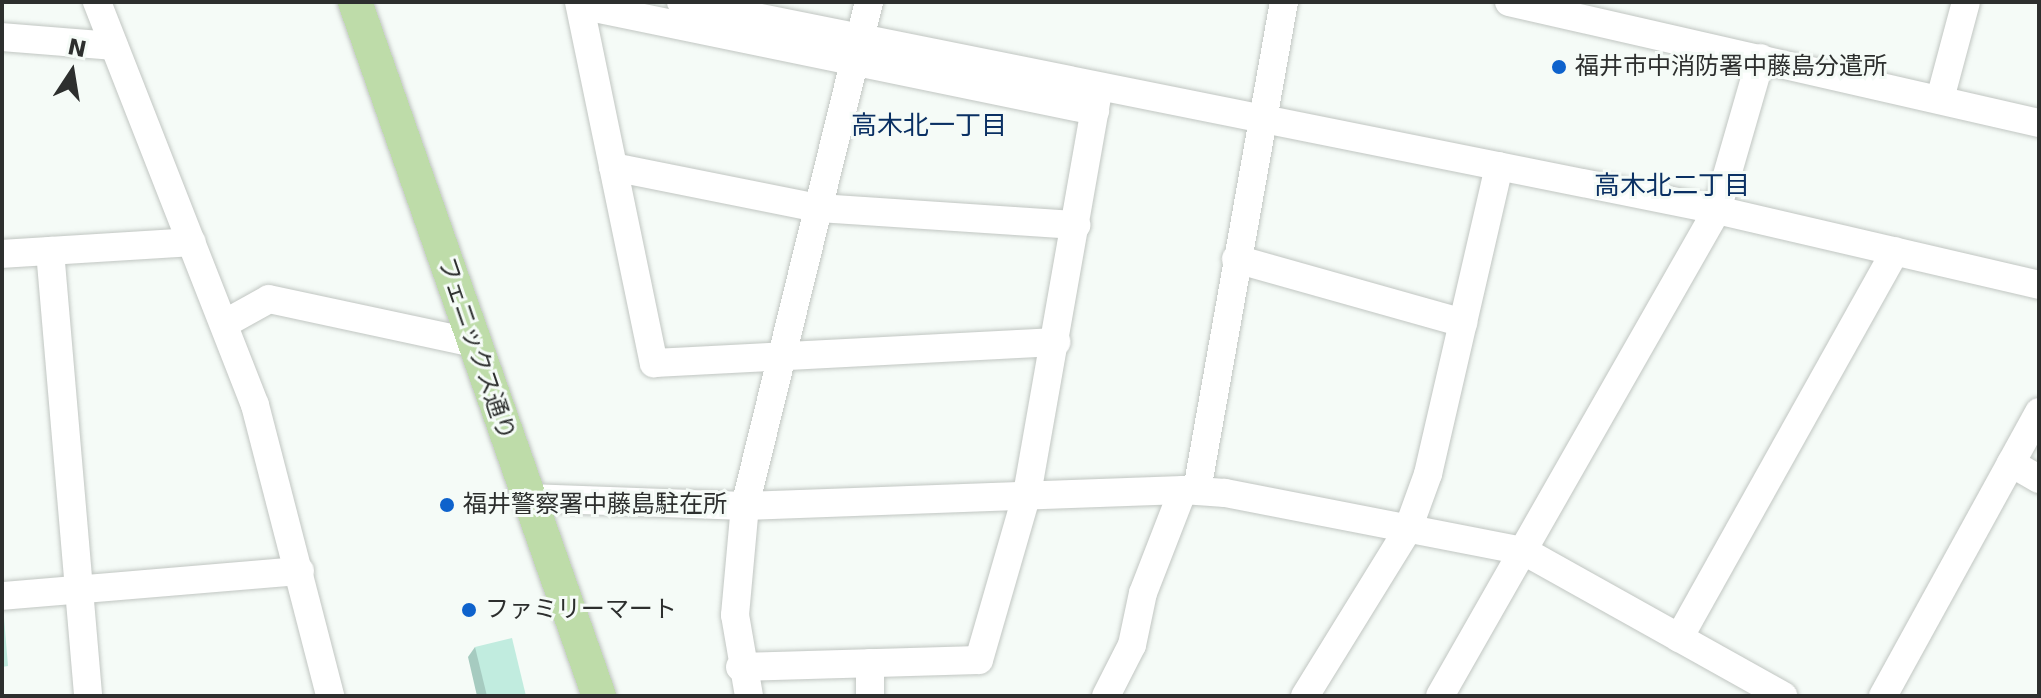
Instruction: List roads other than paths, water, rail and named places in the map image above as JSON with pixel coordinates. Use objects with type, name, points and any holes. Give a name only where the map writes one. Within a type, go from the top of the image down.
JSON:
[{"type":"main road","name":"フェニックス通り","points":[[355,2],[599,696]]},
{"type":"street","points":[[97,2],[255,405],[330,696]]},
{"type":"street","points":[[681,2],[856,50]]},
{"type":"street","points":[[749,696],[740,667],[735,615],[745,506],[869,2]]},
{"type":"street","points":[[1106,696],[1132,645],[1143,593],[1190,490],[1284,2]]},
{"type":"street","points":[[1509,2],[1584,10],[1761,58],[2039,123]]},
{"type":"street","points":[[1940,99],[1966,2]]},
{"type":"street","points":[[1056,342],[654,363],[579,4],[856,50],[1097,99],[1260,120],[1717,210],[2039,285]]},
{"type":"street","points":[[2,37],[114,46]]},
{"type":"street","points":[[1440,696],[1717,210],[1761,58]]},
{"type":"street","points":[[740,667],[979,660],[1027,494],[1097,99]]},
{"type":"street","points":[[1305,696],[1408,529],[1428,474],[1499,166]]},
{"type":"street","points":[[613,167],[819,208],[1076,225]]},
{"type":"street","points":[[2,254],[192,242]]},
{"type":"street","points":[[50,251],[88,696]]},
{"type":"street","points":[[1679,638],[1895,251]]},
{"type":"street","points":[[1236,259],[1463,323]]},
{"type":"street","points":[[224,324],[269,299],[474,343]]},
{"type":"street","points":[[1883,696],[2039,412]]},
{"type":"street","points":[[2011,463],[2039,479]]},
{"type":"street","points":[[528,498],[745,506],[1190,490],[1524,551],[1783,696]]},
{"type":"street","points":[[2,596],[300,571]]},
{"type":"street","points":[[870,663],[870,696]]},
{"type":"place","name":"福井市中消防署中藤島分遣所","points":[[1559,67]]},
{"type":"place","name":"福井警察署中藤島駐在所","points":[[447,505]]},
{"type":"place","name":"ファミリーマート","points":[[469,610]]},
{"type":"district","name":"高木北一丁目","points":[[929,126]]},
{"type":"district","name":"高木北二丁目","points":[[1672,186]]}]
